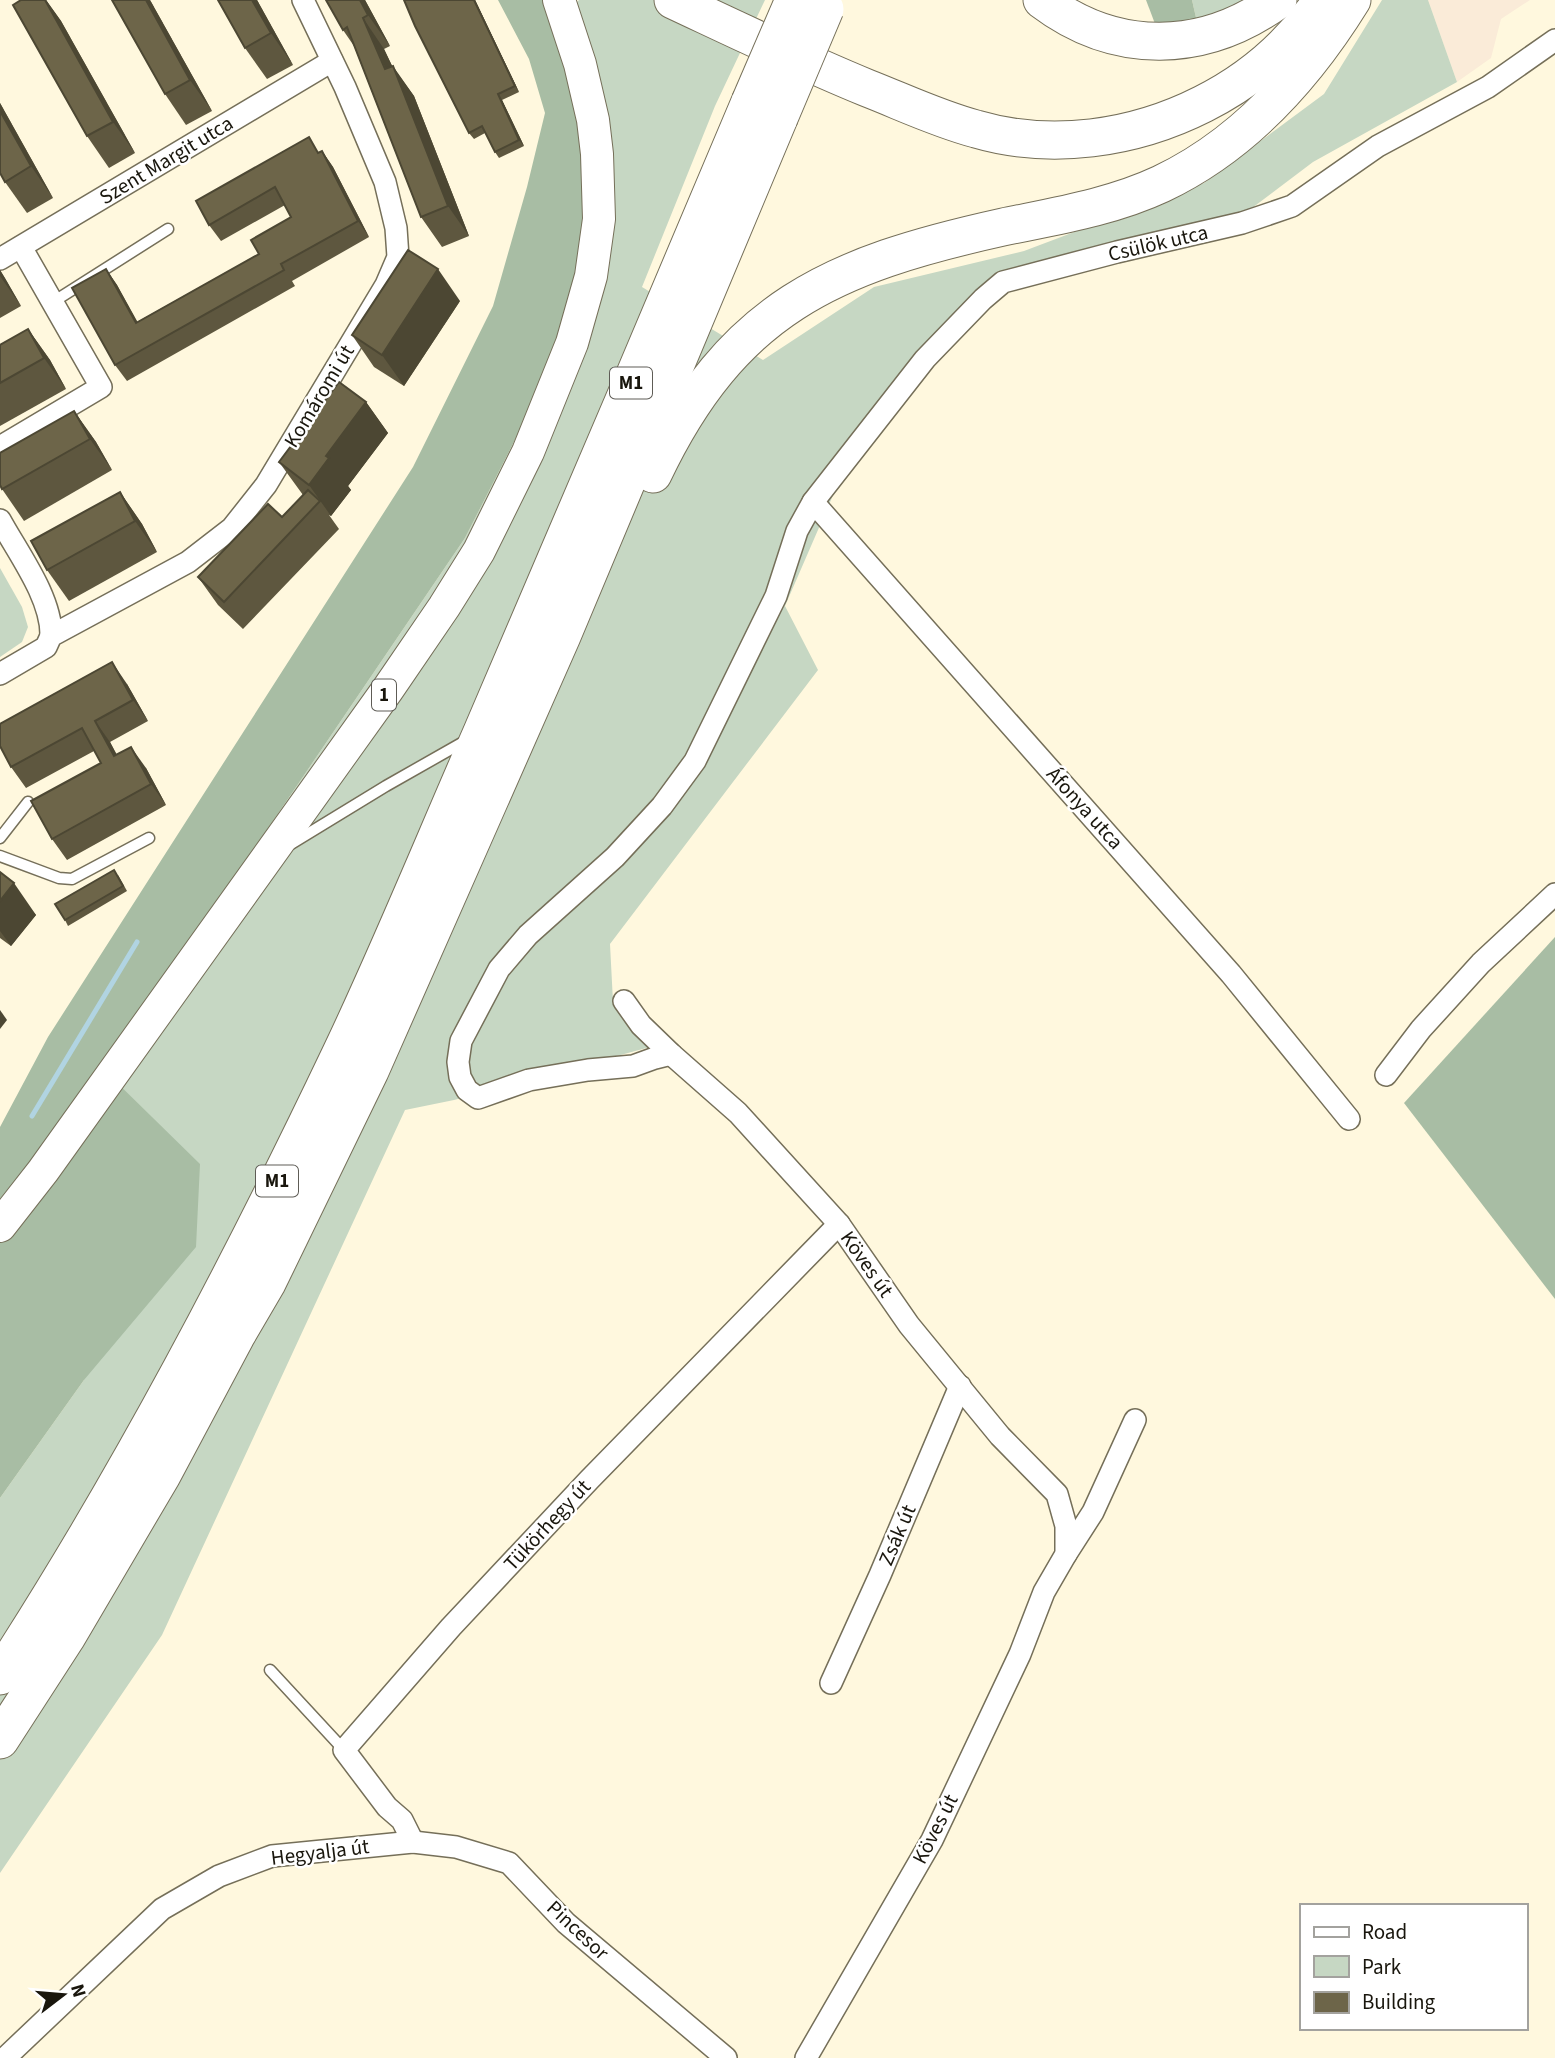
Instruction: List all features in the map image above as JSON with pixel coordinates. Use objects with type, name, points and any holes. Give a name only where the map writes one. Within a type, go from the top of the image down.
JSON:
[{"type":"highway","points":[[673,0],[833,74],[953,122],[1002,135],[1041,140],[1069,140],[1135,130],[1191,110],[1264,65],[1305,23],[1322,0]]},
{"type":"highway","points":[[765,110],[783,0]]},
{"type":"highway","points":[[1042,0],[1066,16],[1111,36],[1158,42],[1196,38],[1218,32],[1258,14],[1278,0]]},
{"type":"highway","points":[[562,636],[607,571],[665,449],[698,394],[748,336],[771,316],[796,298],[823,284],[883,260],[972,234],[1110,203],[1183,173],[1221,148],[1279,97],[1304,70],[1352,0]]},
{"type":"highway","name":"M1","points":[[0,1676],[122,1475],[210,1315],[341,1052],[418,883],[482,732],[816,3]]},
{"type":"highway","name":"M1","points":[[0,1740],[66,1638],[163,1475],[267,1283],[370,1071],[562,636],[765,110]]},
{"type":"main road","name":"1","points":[[0,1226],[43,1171],[388,690],[479,551],[528,452],[572,343],[593,267],[599,219],[597,154],[589,102],[559,0]]},
{"type":"street","name":"Komáromi út","points":[[0,674],[46,647],[51,636],[188,562],[232,528],[266,485],[386,285],[398,257],[396,228],[385,182],[303,0]]},
{"type":"street","name":"Csülök utca","points":[[671,1054],[633,1066],[529,1080],[478,1098],[467,1090],[460,1077],[458,1062],[461,1041],[499,969],[528,935],[615,857],[662,806],[695,761],[776,596],[797,531],[813,502],[925,359],[1003,282],[1117,251],[1242,223],[1292,206],[1378,146],[1488,87],[1555,40]]},
{"type":"street","name":"Szent Margit utca","points":[[0,259],[332,61]]},
{"type":"street","points":[[0,447],[101,387],[21,247]]},
{"type":"street","name":"Áfonya utca","points":[[813,502],[1231,974],[1349,1119]]},
{"type":"street","points":[[0,520],[43,598],[51,621],[51,636]]},
{"type":"street","points":[[1386,1075],[1421,1029],[1481,963],[1555,894]]},
{"type":"street","name":"Köves út","points":[[624,1002],[641,1025],[738,1113],[839,1224],[909,1325],[1000,1436],[1057,1494],[1066,1526],[1066,1554]]},
{"type":"street","name":"Tükörhegy út","points":[[344,1750],[452,1627],[589,1480],[839,1224]]},
{"type":"street","name":"Zsák út","points":[[831,1683],[960,1386]]},
{"type":"street","name":"Köves út","points":[[806,2058],[932,1840],[1020,1654],[1044,1592],[1093,1512],[1135,1420]]},
{"type":"street","points":[[344,1750],[387,1807],[402,1820],[413,1842]]},
{"type":"street","name":"Hegyalja út","points":[[5,2058],[162,1909],[219,1876],[272,1856],[413,1842]]},
{"type":"street","name":"Pincesor","points":[[413,1842],[457,1847],[509,1863],[566,1923],[726,2058]]},
{"type":"lane","points":[[53,302],[168,229]]},
{"type":"lane","points":[[267,858],[482,732]]},
{"type":"lane","points":[[0,838],[28,802]]},
{"type":"lane","points":[[0,856],[57,877],[72,879],[149,838]]},
{"type":"lane","points":[[270,1670],[344,1750]]},
{"type":"shaded area","points":[[1428,0],[1530,0],[1501,19],[1491,58],[1457,82]]},
{"type":"green space","points":[[498,0],[555,0],[589,131],[586,248],[545,381],[465,538],[104,1070],[200,1164],[196,1247],[84,1380],[0,1498],[0,1127],[48,1037],[413,467],[493,306],[545,113],[529,59]]},
{"type":"green space","points":[[579,0],[765,0],[715,106],[642,287],[763,360],[874,287],[1024,251],[1204,183],[1324,94],[1382,0],[1428,0],[1457,82],[1313,162],[1248,211],[993,277],[834,493],[785,606],[818,670],[610,944],[613,1002],[650,1047],[454,1100],[405,1110],[162,1635],[0,1873],[0,1498],[84,1380],[104,1070],[465,538],[545,381],[562,17]]},
{"type":"green space","points":[[1146,0],[1192,0],[1197,22],[1157,29]]},
{"type":"green space","points":[[1192,0],[1255,0],[1197,22]]},
{"type":"green space","points":[[0,568],[22,607],[28,627],[22,642],[0,657]]},
{"type":"green space","points":[[1555,937],[1555,1299],[1404,1103]]},
{"type":"building","points":[[21,0],[45,0],[113,122],[87,136],[13,5]]},
{"type":"building","points":[[112,0],[146,0],[190,80],[165,94]]},
{"type":"building","points":[[218,0],[252,0],[271,33],[245,48]]},
{"type":"building","points":[[326,0],[360,0],[368,15],[363,18],[385,69],[393,66],[448,206],[421,217],[347,27],[343,30]]},
{"type":"building","points":[[404,0],[474,0],[515,86],[498,94],[519,140],[495,152],[482,126],[469,133]]},
{"type":"building","points":[[0,111],[31,166],[5,182],[0,173]]},
{"type":"building","points":[[309,137],[318,153],[322,151],[358,221],[281,264],[284,270],[115,365],[72,288],[106,269],[136,323],[259,254],[251,240],[291,217],[275,187],[209,225],[196,201]]},
{"type":"building","points":[[408,250],[438,269],[382,355],[352,335]]},
{"type":"building","points":[[28,329],[44,358],[0,383],[0,345]]},
{"type":"building","points":[[339,382],[366,402],[326,456],[329,458],[309,485],[279,462]]},
{"type":"building","points":[[74,411],[90,439],[2,489],[0,453]]},
{"type":"building","points":[[308,490],[320,501],[224,602],[198,577],[268,504],[282,517]]},
{"type":"building","points":[[120,492],[135,521],[47,570],[31,541]]},
{"type":"building","points":[[112,662],[133,700],[95,721],[114,756],[131,747],[151,784],[52,839],[31,801],[101,763],[82,728],[11,767],[0,746],[0,724]]},
{"type":"building","points":[[114,870],[123,886],[65,920],[55,904]]},
{"type":"building","points":[[0,872],[14,883],[0,901]]},
{"type":"waterway","points":[[32,1116],[137,942]]}]
